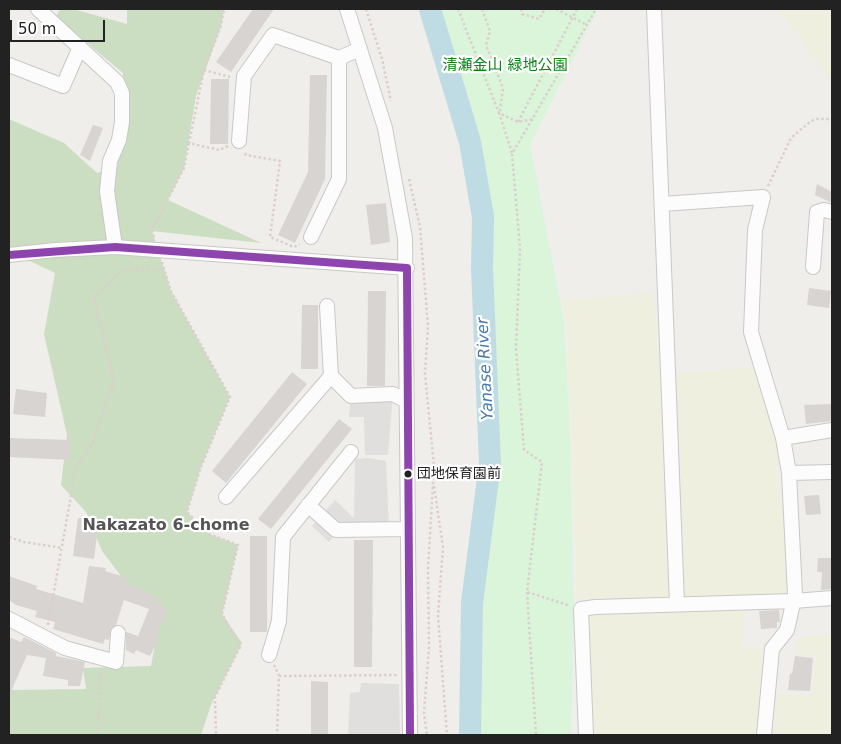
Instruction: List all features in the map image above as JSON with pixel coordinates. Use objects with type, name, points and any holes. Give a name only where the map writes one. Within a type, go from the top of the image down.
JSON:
[{"type":"street","points":[[38,9],[117,82],[122,93],[122,122],[119,140],[110,161],[107,191],[115,248]]},
{"type":"street","points":[[347,9],[385,128],[405,238],[407,268],[406,401],[410,735]]},
{"type":"street","points":[[654,9],[677,604]]},
{"type":"street","points":[[239,141],[244,76],[273,35],[339,58],[360,50]]},
{"type":"street","points":[[9,65],[63,86],[80,47]]},
{"type":"street","points":[[311,237],[339,179],[339,58]]},
{"type":"street","points":[[662,204],[763,197],[755,230],[752,332],[783,438],[789,473],[793,529],[794,601],[786,630],[772,649],[764,735]]},
{"type":"street","points":[[813,267],[817,212],[824,210],[832,212]]},
{"type":"street","points":[[9,255],[54,250],[115,248],[407,268]]},
{"type":"street","points":[[327,306],[331,376],[351,396],[394,394],[406,401]]},
{"type":"street","points":[[226,497],[331,376]]},
{"type":"street","points":[[783,438],[832,430]]},
{"type":"street","points":[[269,654],[279,620],[283,537],[351,452]]},
{"type":"street","points":[[789,473],[832,472]]},
{"type":"street","points":[[308,505],[336,530],[407,529]]},
{"type":"street","points":[[586,735],[581,610],[595,607],[794,601],[832,598]]},
{"type":"street","points":[[9,619],[65,648],[116,662],[118,633]]},
{"type":"path","points":[[216,735],[215,697],[240,647],[222,614],[238,545],[209,534],[187,512],[201,467],[230,397],[171,291],[152,230],[184,168],[204,70],[221,26],[224,9]]},
{"type":"path","points":[[458,9],[499,113],[512,154],[520,248],[516,349],[524,450],[542,462],[527,592],[536,735]]},
{"type":"path","points":[[482,9],[490,31],[486,45],[503,88],[499,113]]},
{"type":"path","points":[[521,9],[522,14],[540,19],[545,9]]},
{"type":"path","points":[[556,9],[587,25]]},
{"type":"path","points":[[518,122],[577,9]]},
{"type":"path","points":[[512,154],[596,9]]},
{"type":"path","points":[[204,70],[230,77],[244,76]]},
{"type":"path","points":[[499,113],[518,122],[533,118]]},
{"type":"path","points":[[763,197],[791,138],[810,121],[832,119]]},
{"type":"path","points":[[189,143],[219,150],[239,141],[246,155],[280,162],[270,237],[294,247],[311,237]]},
{"type":"path","points":[[46,639],[76,467],[92,445],[114,382],[107,346],[94,299],[121,270],[165,270]]},
{"type":"path","points":[[433,482],[443,546],[438,616],[447,735]]},
{"type":"path","points":[[9,537],[24,542],[62,548]]},
{"type":"path","points":[[527,592],[581,610]]},
{"type":"path","points":[[269,654],[279,676],[277,735]]},
{"type":"path","points":[[98,735],[101,658]]},
{"type":"path","points":[[279,676],[409,675]]},
{"type":"green space","points":[[60,9],[73,9],[127,24],[127,9],[224,9],[221,26],[196,96],[184,168],[168,200],[261,243],[152,231],[171,291],[230,397],[201,467],[187,512],[209,534],[238,545],[222,614],[242,643],[211,705],[201,735],[9,735],[9,690],[86,689],[83,668],[151,666],[160,616],[127,584],[102,551],[86,512],[61,485],[67,435],[44,334],[55,273],[9,251],[9,119],[64,143],[97,173],[118,166],[123,73],[56,17]]},
{"type":"green space","name":"清瀬金山 緑地公園","points":[[427,9],[598,9],[530,145],[564,322],[570,432],[574,612],[571,735],[471,735],[490,463],[483,217],[470,142]]},
{"type":"green space","points":[[778,9],[832,9],[832,81],[812,56],[801,37]]},
{"type":"green space","points":[[654,293],[663,412],[669,597],[577,599],[567,323],[562,300]]},
{"type":"green space","points":[[757,367],[776,439],[789,585],[787,595],[686,597],[682,595],[675,373]]},
{"type":"green space","points":[[745,609],[742,648],[763,649],[758,735],[591,735],[588,616],[592,614]]},
{"type":"green space","points":[[832,633],[832,735],[773,735],[776,693],[811,695],[816,656],[796,654],[798,638]]},
{"type":"shaded area","points":[[393,394],[388,455],[365,455],[364,417],[349,417],[351,396]]},
{"type":"shaded area","points":[[368,458],[386,461],[389,529],[340,529],[329,542],[312,526],[335,500],[354,518],[355,459]]},
{"type":"shaded area","points":[[361,683],[399,684],[400,735],[348,735],[350,693],[360,692]]},
{"type":"building","points":[[253,9],[274,9],[231,72],[216,62]]},
{"type":"building","points":[[310,75],[327,75],[325,179],[295,243],[278,235],[308,172]]},
{"type":"building","points":[[211,79],[229,79],[228,144],[210,144]]},
{"type":"building","points":[[93,125],[103,128],[90,161],[80,155]]},
{"type":"building","points":[[817,184],[832,192],[832,203],[815,195]]},
{"type":"building","points":[[386,203],[390,242],[371,245],[366,205]]},
{"type":"building","points":[[809,288],[831,291],[829,308],[807,305]]},
{"type":"building","points":[[368,291],[386,291],[385,386],[367,386]]},
{"type":"building","points":[[302,305],[318,305],[318,369],[301,369]]},
{"type":"building","points":[[292,372],[307,384],[226,483],[212,471]]},
{"type":"building","points":[[16,389],[47,393],[45,417],[13,414]]},
{"type":"building","points":[[832,404],[832,421],[806,424],[804,405]]},
{"type":"building","points":[[339,419],[352,429],[271,529],[258,519]]},
{"type":"building","points":[[9,438],[70,440],[70,460],[9,457]]},
{"type":"building","points":[[819,495],[821,514],[806,515],[804,496]]},
{"type":"building","points":[[78,518],[89,519],[88,527],[98,528],[94,559],[73,556]]},
{"type":"building","points":[[250,536],[267,536],[267,632],[250,632]]},
{"type":"building","points":[[354,540],[373,540],[372,667],[354,667]]},
{"type":"building","points":[[818,558],[832,558],[832,589],[821,590],[822,572],[817,572]]},
{"type":"building","points":[[89,566],[106,568],[105,571],[128,578],[129,584],[157,597],[155,601],[162,603],[161,607],[167,609],[157,637],[159,638],[150,656],[136,650],[134,654],[126,650],[126,632],[138,636],[149,609],[124,600],[116,625],[111,629],[109,640],[105,639],[103,644],[53,629],[55,622],[35,617],[37,611],[16,605],[9,600],[9,576],[37,586],[36,589],[83,603]]},
{"type":"building","points":[[779,610],[780,622],[777,622],[777,628],[761,629],[759,611]]},
{"type":"building","points":[[9,637],[21,642],[24,637],[56,653],[56,656],[85,662],[80,686],[68,686],[68,680],[43,676],[46,658],[27,655],[9,696]]},
{"type":"building","points":[[795,656],[813,658],[810,691],[788,690]]},
{"type":"building","points":[[311,681],[328,682],[328,735],[311,735]]},
{"type":"waterway","name":"Yanase River","points":[[430,9],[470,142],[483,217],[482,269],[490,463],[472,603],[470,735]]},
{"type":"transit line","points":[[9,255],[115,247],[407,268]]},
{"type":"transit line","points":[[407,268],[410,735]]},
{"type":"place","name":"団地保育園前","points":[[408,474]]},
{"type":"district","name":"Nakazato 6-chome","points":[[166,526]]}]
